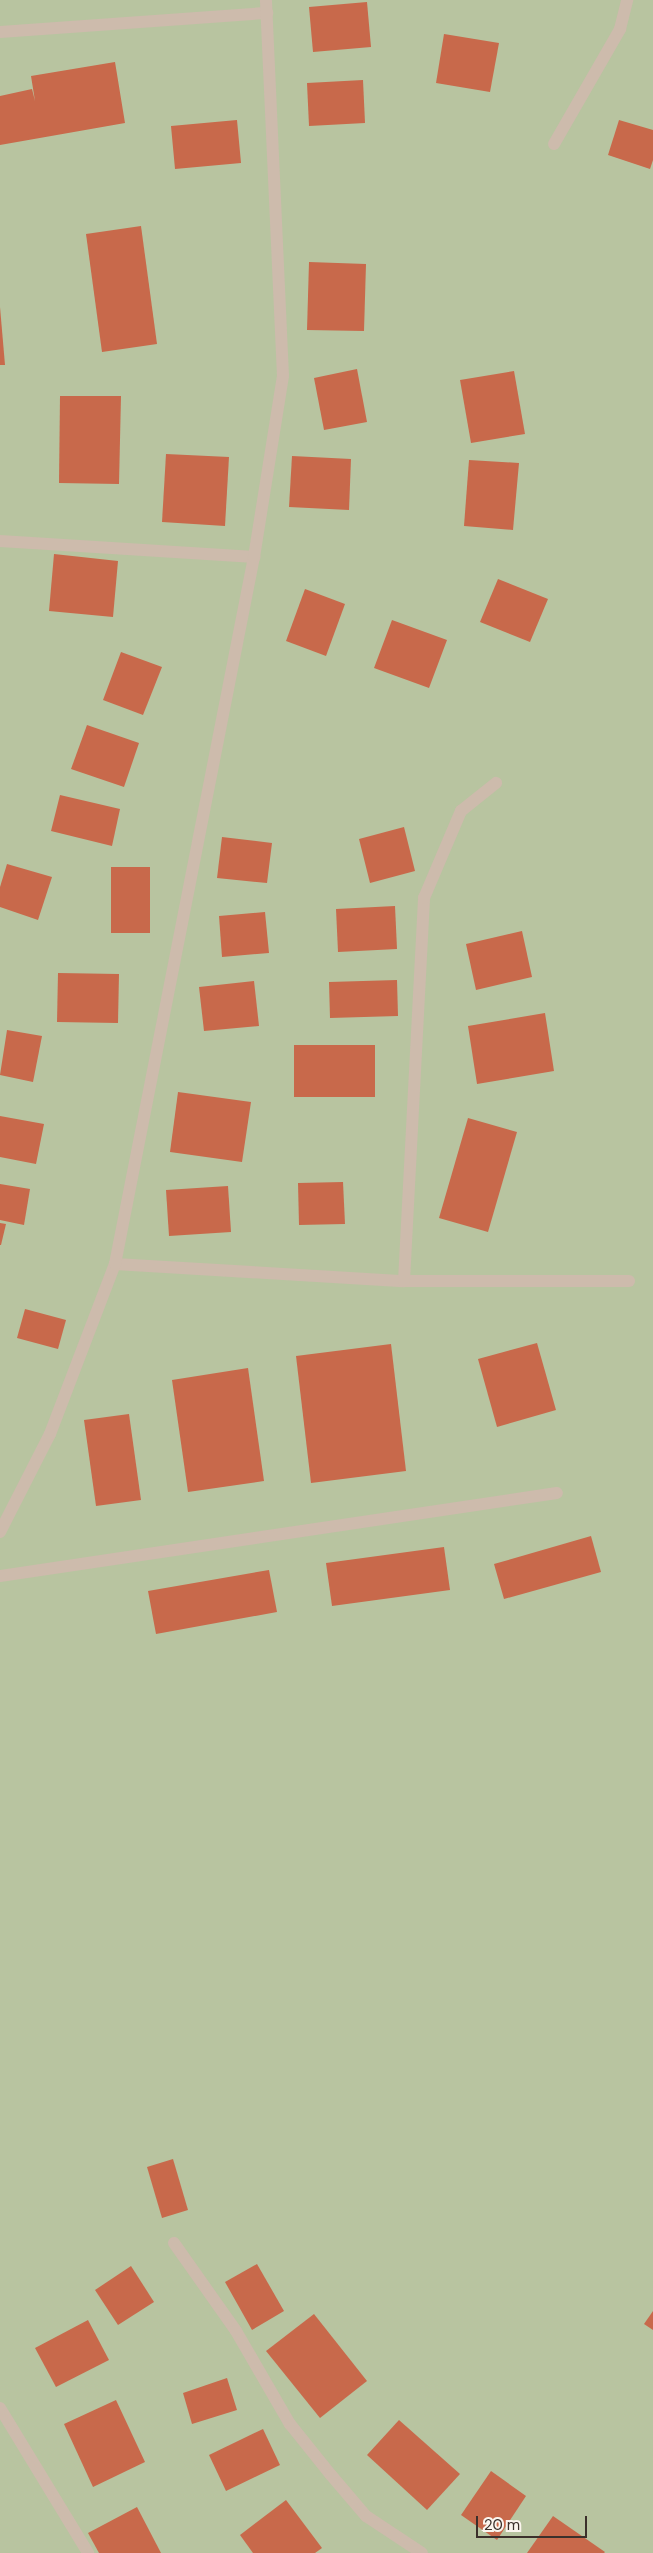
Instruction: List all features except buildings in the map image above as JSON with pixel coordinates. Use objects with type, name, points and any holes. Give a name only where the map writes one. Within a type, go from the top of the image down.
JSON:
[{"type":"street","points":[[554,144],[620,29],[627,0]]},
{"type":"street","points":[[0,32],[267,6],[283,376],[254,557],[115,1264],[50,1434],[0,1532]]},
{"type":"street","points":[[0,542],[254,557]]},
{"type":"street","points":[[404,1281],[424,898],[461,811],[496,783]]},
{"type":"street","points":[[115,1264],[404,1281],[629,1281]]},
{"type":"street","points":[[0,1576],[557,1493]]},
{"type":"street","points":[[174,2243],[236,2331],[290,2424],[366,2516],[422,2553]]},
{"type":"street","points":[[0,2408],[88,2553]]},
{"type":"green space","points":[[0,0],[653,0],[653,2553],[0,2553]]}]
